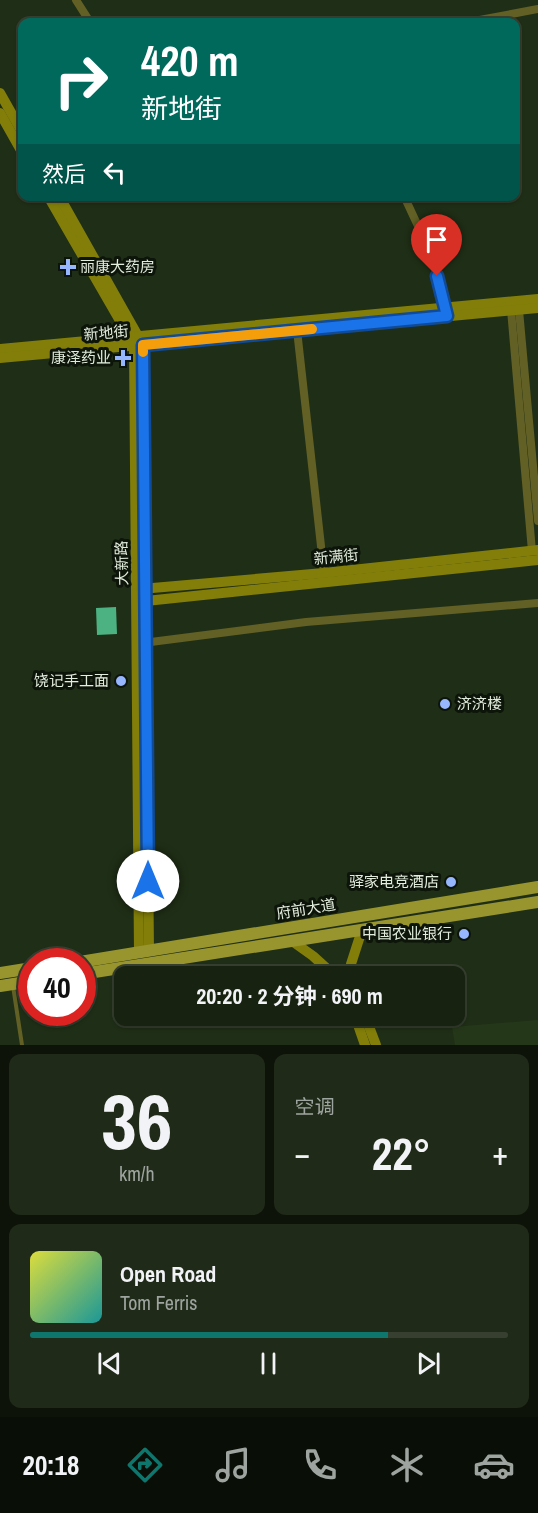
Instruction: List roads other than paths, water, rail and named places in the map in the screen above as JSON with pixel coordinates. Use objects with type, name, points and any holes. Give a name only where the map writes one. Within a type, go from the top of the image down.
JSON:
[{"type":"main road","name":"府前大道","points":[[96,960],[538,887]]},
{"type":"main road","name":"府前大道","points":[[96,972],[538,902]]},
{"type":"main road","points":[[0,973],[18,970]]},
{"type":"street","points":[[76,0],[87,18]]},
{"type":"street","points":[[490,18],[538,9]]},
{"type":"street","points":[[0,93],[18,125]]},
{"type":"street","points":[[0,113],[18,145]]},
{"type":"street","name":"大新路","points":[[51,201],[139,345],[137,590],[144,952]]},
{"type":"street","name":"大新路","points":[[62,201],[139,345],[146,602],[144,952]]},
{"type":"street","points":[[406,201],[432,256],[447,316]]},
{"type":"street","name":"新地街","points":[[0,349],[538,299]]},
{"type":"street","name":"新地街","points":[[0,358],[538,308]]},
{"type":"street","points":[[515,310],[538,521]]},
{"type":"street","points":[[515,310],[536,553]]},
{"type":"street","points":[[297,330],[324,573]]},
{"type":"street","name":"新满街","points":[[137,590],[536,553]]},
{"type":"street","name":"新满街","points":[[146,602],[536,553]]},
{"type":"street","points":[[138,643],[306,622],[538,603]]},
{"type":"street","points":[[351,966],[362,930]]},
{"type":"street","points":[[292,941],[324,966]]},
{"type":"street","points":[[358,1026],[365,1045]]},
{"type":"street","points":[[369,1026],[376,1045]]},
{"type":"lane","points":[[6,985],[22,1045]]},
{"type":"place","name":"丽康大药房","points":[[68,267]]},
{"type":"place","name":"康泽药业","points":[[123,358]]},
{"type":"place","name":"饶记手工面","points":[[121,681]]},
{"type":"place","name":"济济楼","points":[[445,704]]},
{"type":"place","name":"驿家电竞酒店","points":[[451,882]]},
{"type":"place","name":"中国农业银行","points":[[464,934]]}]
